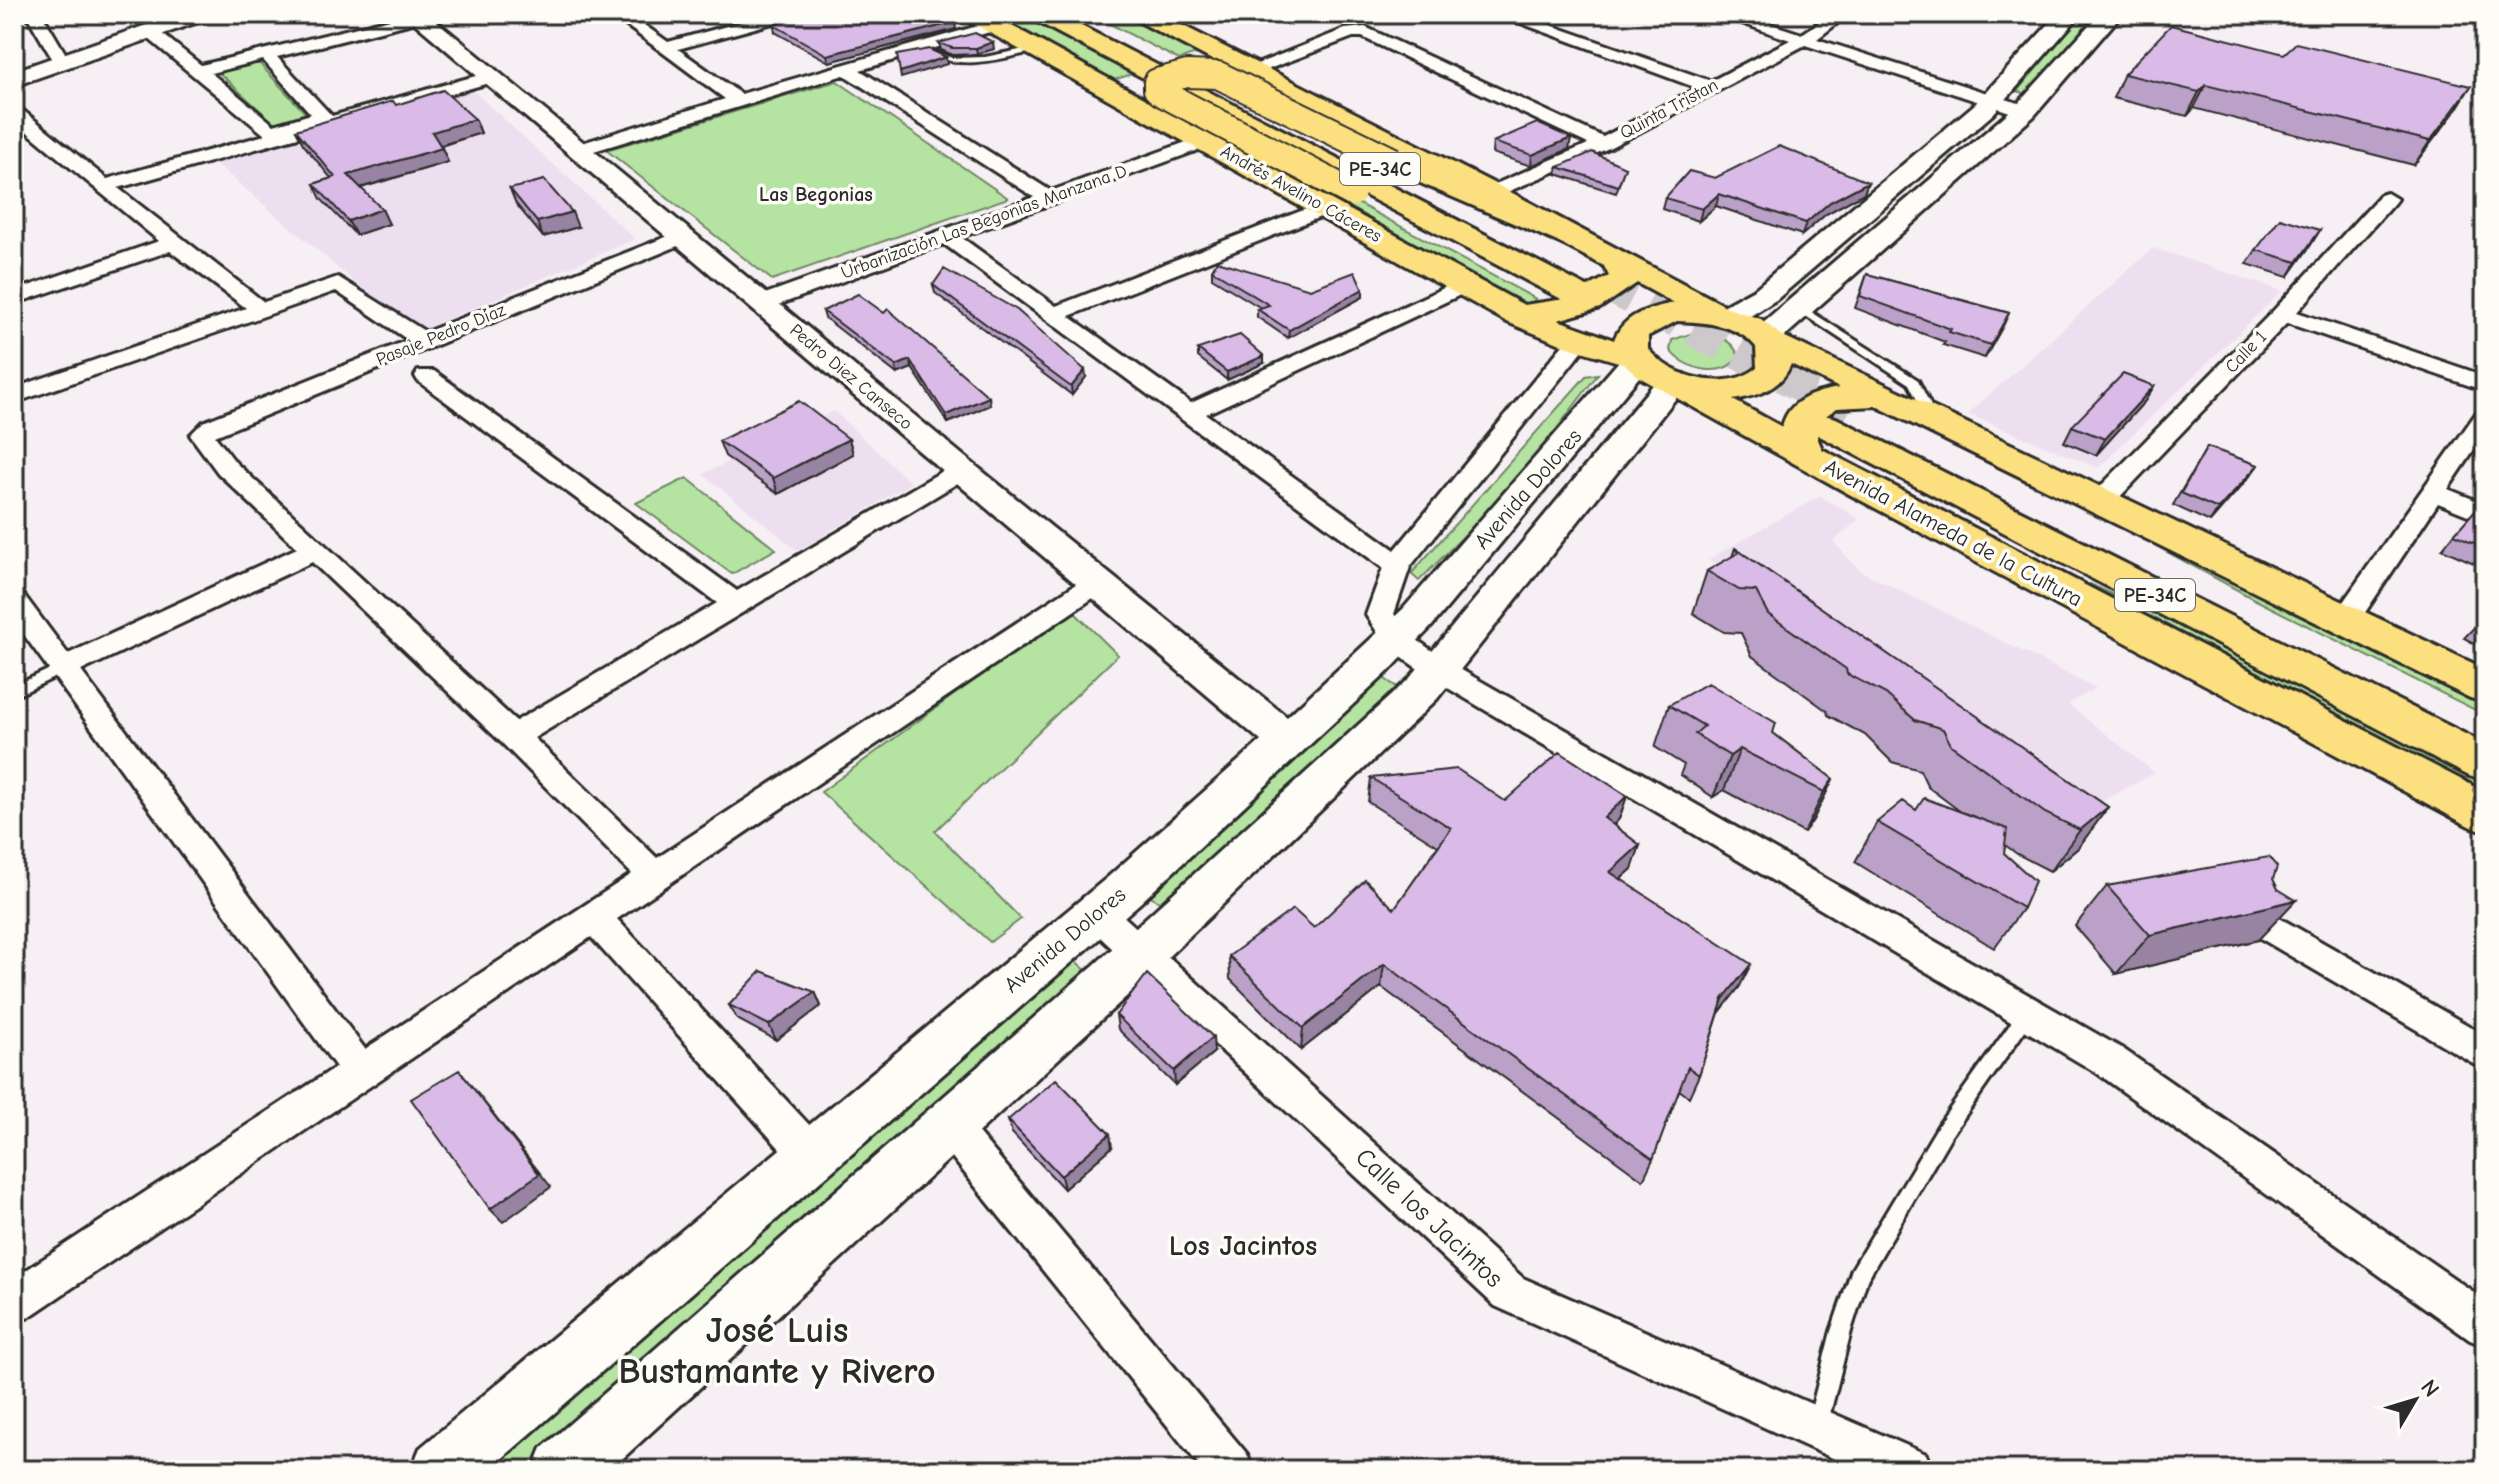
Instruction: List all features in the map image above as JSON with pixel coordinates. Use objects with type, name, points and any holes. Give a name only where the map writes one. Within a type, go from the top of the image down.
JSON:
[{"type":"main road","points":[[14,79],[199,14]]},
{"type":"main road","name":"Andrés Avelino Cáceres","points":[[1040,14],[1591,282],[1723,316],[1766,339]]},
{"type":"main road","name":"Andrés Avelino Cáceres","points":[[1073,14],[1591,282]]},
{"type":"main road","name":"Andrés Avelino Cáceres","points":[[1142,14],[1579,241],[1591,282]]},
{"type":"main road","points":[[1637,358],[1631,345],[1633,333],[1642,323],[1677,312],[1723,316],[1766,294],[1993,100],[2070,14]]},
{"type":"main road","points":[[1676,382],[1703,388],[1750,385],[1766,377],[1775,366],[1775,353],[1766,339],[2025,111],[2111,14]]},
{"type":"main road","name":"Pedro Diez Canseco","points":[[416,15],[1095,584],[1288,740]]},
{"type":"main road","name":"Andrés Avelino Cáceres","points":[[984,20],[1518,315],[1579,340],[1637,358]]},
{"type":"main road","points":[[1518,315],[1561,312],[1614,288],[1625,279],[1591,282],[1519,278],[1162,93],[1157,89],[1157,82],[1202,71],[1218,75],[1393,161],[1579,241]]},
{"type":"main road","name":"Avenida Alameda de la Cultura","points":[[1766,339],[1841,422],[2485,813]]},
{"type":"main road","name":"Avenida Alameda de la Cultura","points":[[1637,358],[1653,371],[1676,382],[1841,422],[2485,730]]},
{"type":"main road","name":"Avenida Dolores","points":[[442,1470],[1097,913],[1288,740],[1637,358]]},
{"type":"main road","name":"Avenida Dolores","points":[[564,1470],[1141,952],[1441,671],[1676,382]]},
{"type":"main road","name":"Avenida Alameda de la Cultura","points":[[1841,422],[1932,419],[2485,687]]},
{"type":"main road","name":"Avenida Alameda de la Cultura","points":[[1841,422],[2485,764]]},
{"type":"street","points":[[34,14],[63,63]]},
{"type":"street","points":[[619,14],[738,100]]},
{"type":"street","points":[[665,48],[789,14]]},
{"type":"street","points":[[1504,14],[1711,87]]},
{"type":"street","points":[[1724,14],[2025,111]]},
{"type":"street","name":"Quinta Tristan","points":[[1491,193],[1603,144],[1804,40],[1841,14]]},
{"type":"street","points":[[199,71],[416,15]]},
{"type":"street","points":[[578,150],[908,51],[984,20]]},
{"type":"street","points":[[149,31],[271,131],[323,116],[266,54]]},
{"type":"street","points":[[1250,70],[1351,32],[1365,32],[1603,144]]},
{"type":"street","points":[[845,68],[1047,197]]},
{"type":"street","points":[[104,186],[490,77]]},
{"type":"street","points":[[14,112],[173,243],[262,310]]},
{"type":"street","name":"Urbanización Las Begonias Manzana D","points":[[762,303],[1206,141]]},
{"type":"street","name":"Calle 1","points":[[2102,500],[2283,314],[2387,199]]},
{"type":"street","points":[[1054,314],[1326,208]]},
{"type":"street","points":[[946,236],[1397,565]]},
{"type":"street","name":"Pasaje Pedro Díaz","points":[[315,550],[227,468],[202,435],[211,427],[683,237]]},
{"type":"street","points":[[14,298],[173,243]]},
{"type":"street","points":[[14,396],[339,284],[426,342]]},
{"type":"street","points":[[1189,413],[1466,285]]},
{"type":"street","points":[[2283,314],[2485,384]]},
{"type":"street","points":[[1579,340],[1397,565],[1388,628],[1441,671],[2110,1061],[2485,1325]]},
{"type":"street","points":[[426,376],[736,604]]},
{"type":"street","points":[[2346,619],[2485,417]]},
{"type":"street","points":[[514,736],[962,470]]},
{"type":"street","points":[[2434,492],[2485,514]]},
{"type":"street","points":[[65,667],[315,550],[514,736],[655,876]]},
{"type":"street","points":[[14,1302],[1095,584]]},
{"type":"street","points":[[14,601],[361,1072]]},
{"type":"street","name":"Calle los Jacintos","points":[[1097,913],[1509,1292],[1910,1470]]},
{"type":"street","points":[[594,917],[813,1157]]},
{"type":"street","points":[[2255,918],[2485,1054]]},
{"type":"street","points":[[948,1124],[1231,1470]]},
{"type":"lane","points":[[908,51],[932,51],[951,60],[985,59],[1034,49]]},
{"type":"lane","points":[[1799,307],[1914,382],[1932,419]]},
{"type":"lane","points":[[14,692],[65,667]]},
{"type":"lane","points":[[1816,1427],[1859,1276],[1945,1130],[2027,1014]]},
{"type":"shaded area","points":[[472,90],[635,239],[415,333],[216,164]]},
{"type":"shaded area","points":[[2153,248],[2282,291],[2098,468],[1968,414]]},
{"type":"shaded area","points":[[834,411],[911,483],[798,551],[703,474]]},
{"type":"shaded area","points":[[1820,496],[1859,519],[1833,542],[1861,571],[2096,688],[2068,704],[2155,773],[2061,823],[1709,559]]},
{"type":"green space","points":[[990,14],[1024,14],[1135,73],[1111,81]]},
{"type":"green space","points":[[1091,14],[1124,14],[1199,53],[1179,60]]},
{"type":"green space","points":[[2082,14],[2098,14],[2033,96],[2017,91]]},
{"type":"green space","points":[[260,64],[309,117],[277,126],[217,71]]},
{"type":"green space","points":[[837,81],[1008,198],[772,280],[606,150]]},
{"type":"green space","points":[[1221,130],[1536,299],[1525,306],[1209,134]]},
{"type":"green space","points":[[1696,332],[1727,341],[1738,356],[1724,368],[1715,370],[1704,370],[1684,363],[1670,350],[1672,340]]},
{"type":"green space","points":[[1598,374],[1515,484],[1419,581],[1411,574],[1586,376]]},
{"type":"green space","points":[[687,478],[776,549],[732,574],[636,503]]},
{"type":"green space","points":[[2046,486],[2485,701],[2485,715],[2252,598]]},
{"type":"green space","points":[[2090,584],[2225,647],[2485,782],[2485,798],[2086,588]]},
{"type":"green space","points":[[1071,609],[1118,655],[935,831],[1021,919],[990,942],[821,792]]},
{"type":"green space","points":[[1380,676],[1397,687],[1164,906],[1147,893]]},
{"type":"green space","points":[[1072,958],[1088,972],[527,1470],[476,1470]]},
{"type":"building","points":[[792,14],[938,14],[955,22],[827,55],[774,25],[796,16]]},
{"type":"building","points":[[2171,25],[2284,54],[2296,43],[2471,86],[2430,141],[2206,85],[2199,92],[2124,74]]},
{"type":"building","points":[[975,33],[993,42],[976,48],[952,48],[939,43]]},
{"type":"building","points":[[929,49],[946,57],[900,72],[897,55]]},
{"type":"building","points":[[443,90],[475,119],[432,132],[442,148],[348,175],[382,209],[348,221],[314,184],[335,177],[296,130],[393,101],[396,105]]},
{"type":"building","points":[[1537,123],[1571,138],[1532,155],[1493,142]]},
{"type":"building","points":[[1779,146],[1868,182],[1830,202],[1806,223],[1719,194],[1702,209],[1665,198],[1689,171],[1715,178]]},
{"type":"building","points":[[1592,152],[1625,167],[1618,186],[1558,167]]},
{"type":"building","points":[[544,180],[572,212],[537,222],[510,189]]},
{"type":"building","points":[[2280,218],[2320,230],[2297,262],[2256,250]]},
{"type":"building","points":[[1217,261],[1310,289],[1355,272],[1363,289],[1289,330],[1257,309],[1269,305],[1212,270]]},
{"type":"building","points":[[944,269],[1017,310],[1085,370],[1071,387],[933,285]]},
{"type":"building","points":[[1867,274],[2009,313],[1991,345],[1949,332],[1951,329],[1860,296]]},
{"type":"building","points":[[858,294],[884,313],[888,309],[989,397],[946,415],[910,360],[896,366],[823,311]]},
{"type":"building","points":[[1240,335],[1264,356],[1227,372],[1198,349]]},
{"type":"building","points":[[2123,374],[2154,386],[2105,439],[2072,426]]},
{"type":"building","points":[[799,401],[849,439],[773,478],[719,441]]},
{"type":"building","points":[[2207,447],[2258,465],[2218,509],[2181,493]]},
{"type":"building","points":[[2477,508],[2485,511],[2485,548],[2454,534]]},
{"type":"building","points":[[1735,548],[2108,807],[2080,830],[2045,813],[1951,745],[1943,729],[1915,720],[1886,694],[1847,674],[1846,669],[1768,614],[1756,591],[1739,590],[1707,571],[1738,553]]},
{"type":"building","points":[[2485,616],[2485,627],[2477,623]]},
{"type":"building","points":[[1708,683],[1776,723],[1773,733],[1833,779],[1824,792],[1740,749],[1730,756],[1695,734],[1704,726],[1669,705]]},
{"type":"building","points":[[1560,752],[1627,796],[1604,818],[1640,845],[1610,872],[1751,964],[1723,999],[1699,1075],[1688,1067],[1653,1159],[1384,964],[1303,1028],[1229,956],[1293,909],[1314,928],[1365,880],[1394,909],[1451,828],[1371,778],[1457,769],[1505,801]]},
{"type":"building","points":[[1924,798],[2007,829],[2004,853],[2035,881],[2023,908],[1877,822],[1903,801],[1916,810]]},
{"type":"building","points":[[2269,857],[2277,867],[2273,879],[2278,889],[2296,900],[2150,935],[2107,886]]},
{"type":"building","points":[[761,971],[815,992],[769,1025],[729,1005]]},
{"type":"building","points":[[1147,974],[1213,1037],[1174,1071],[1116,1015]]},
{"type":"building","points":[[459,1070],[539,1174],[490,1209],[411,1099]]},
{"type":"building","points":[[1056,1079],[1110,1134],[1061,1176],[1008,1120]]},
{"type":"tunnel","points":[[1602,282],[1850,410]]},
{"type":"district","name":"Las Begonias","points":[[816,194]]},
{"type":"district","name":"Los Jacintos","points":[[1243,1246]]},
{"type":"district","name":"José Luis Bustamante y Rivero","points":[[777,1350]]}]
